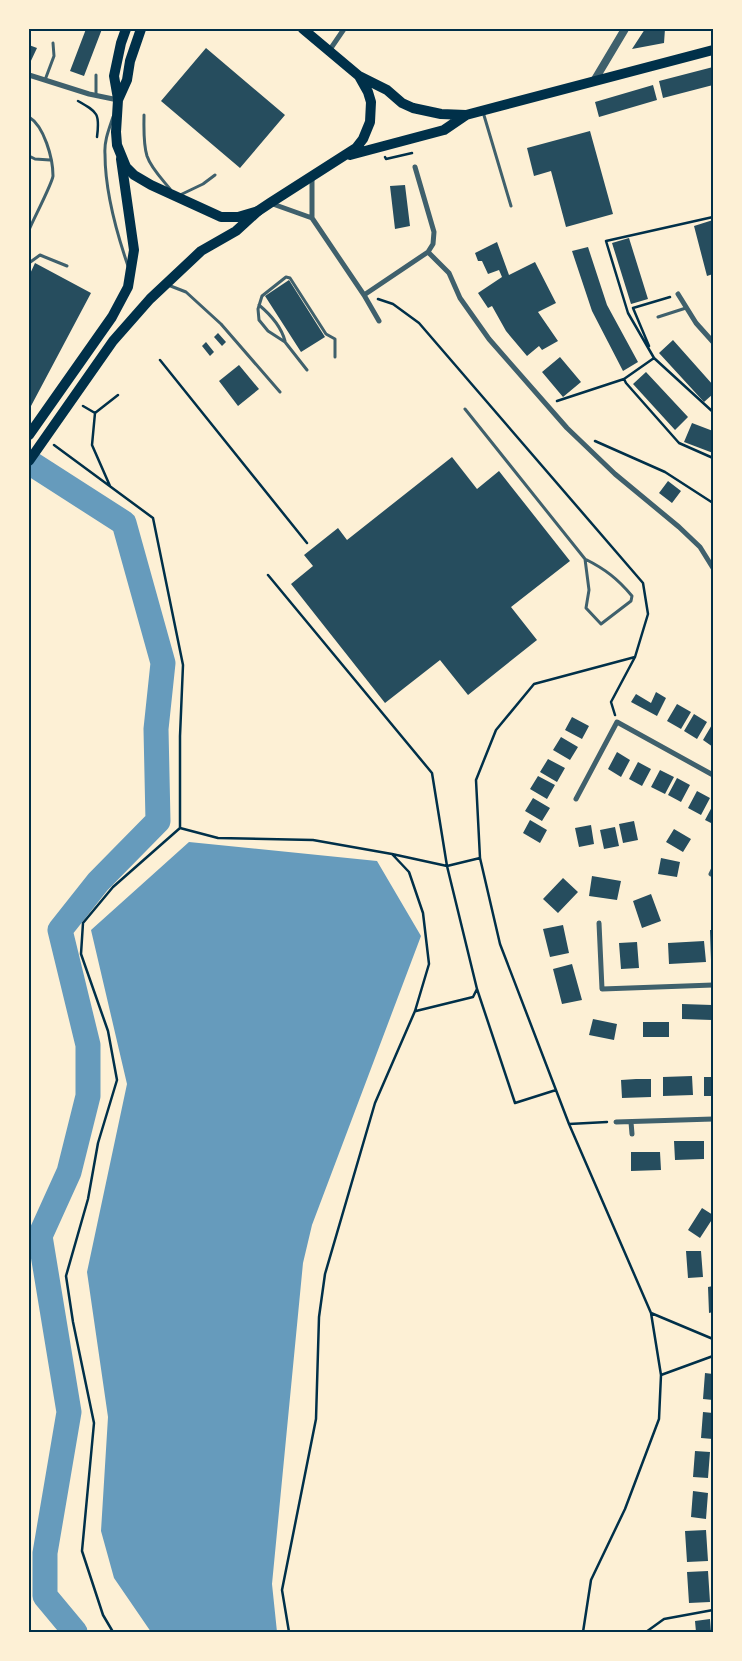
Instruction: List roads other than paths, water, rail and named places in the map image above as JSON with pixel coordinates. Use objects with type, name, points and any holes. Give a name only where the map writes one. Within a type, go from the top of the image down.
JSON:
[{"type":"main road","points":[[29,435],[112,316],[130,282],[134,250],[116,132],[118,100],[114,76],[126,29]]},
{"type":"main road","points":[[118,100],[127,80],[132,54],[142,29]]},
{"type":"main road","points":[[303,29],[359,76],[386,90],[402,103],[413,108],[442,114],[466,116]]},
{"type":"main road","points":[[344,156],[444,130],[466,116],[483,111],[713,50]]},
{"type":"main road","points":[[31,458],[113,341],[164,284],[201,251],[236,231],[258,211],[356,148],[363,139],[370,122],[371,102],[359,76]]},
{"type":"main road","points":[[120,156],[126,167],[151,185],[221,217],[238,217],[258,211]]},
{"type":"street","points":[[329,51],[344,29]]},
{"type":"street","points":[[594,81],[625,29]]},
{"type":"street","points":[[29,75],[82,92],[118,100]]},
{"type":"street","points":[[364,295],[428,252],[433,244],[434,232],[416,167]]},
{"type":"street","points":[[312,176],[312,218],[364,295],[379,321]]},
{"type":"street","points":[[270,203],[312,218]]},
{"type":"street","points":[[428,252],[449,273],[460,298],[489,339],[566,428],[615,474],[700,547],[713,568]]},
{"type":"street","points":[[678,294],[696,323],[713,342]]},
{"type":"street","points":[[576,799],[617,722],[713,775]]},
{"type":"street","points":[[599,923],[602,989],[713,984]]},
{"type":"street","points":[[616,1122],[713,1119]]},
{"type":"street","points":[[631,1122],[632,1134]]},
{"type":"lane","points":[[46,80],[54,56],[53,42]]},
{"type":"lane","points":[[96,75],[96,95]]},
{"type":"lane","points":[[118,100],[104,153],[116,232],[130,282]]},
{"type":"lane","points":[[483,111],[511,206]]},
{"type":"lane","points":[[144,115],[144,142],[147,156],[152,166],[176,197],[203,184],[215,175]]},
{"type":"lane","points":[[29,117],[35,120],[43,132],[53,178],[29,230]]},
{"type":"lane","points":[[29,156],[35,159],[50,160]]},
{"type":"lane","points":[[29,263],[40,255],[67,266]]},
{"type":"lane","points":[[308,370],[285,342],[268,331],[260,320],[259,305],[262,296],[288,277],[326,334],[335,338],[335,357]]},
{"type":"lane","points":[[164,284],[186,292],[221,324],[280,392]]},
{"type":"lane","points":[[259,305],[278,324],[285,342]]},
{"type":"lane","points":[[658,318],[686,308]]},
{"type":"lane","points":[[464,409],[585,559],[603,568],[619,580],[632,596],[631,601],[600,624],[586,608],[589,590],[585,559]]},
{"type":"water","points":[[189,842],[377,861],[421,936],[312,1225],[303,1263],[272,1584],[277,1632],[151,1632],[114,1578],[101,1531],[108,1417],[87,1272],[127,1084],[91,930]]},
{"type":"waterway","points":[[29,462],[124,523],[163,663],[156,729],[158,821],[98,882],[60,930],[88,1045],[88,1096],[69,1172],[40,1236],[69,1412],[45,1553],[45,1596],[75,1632]]}]
